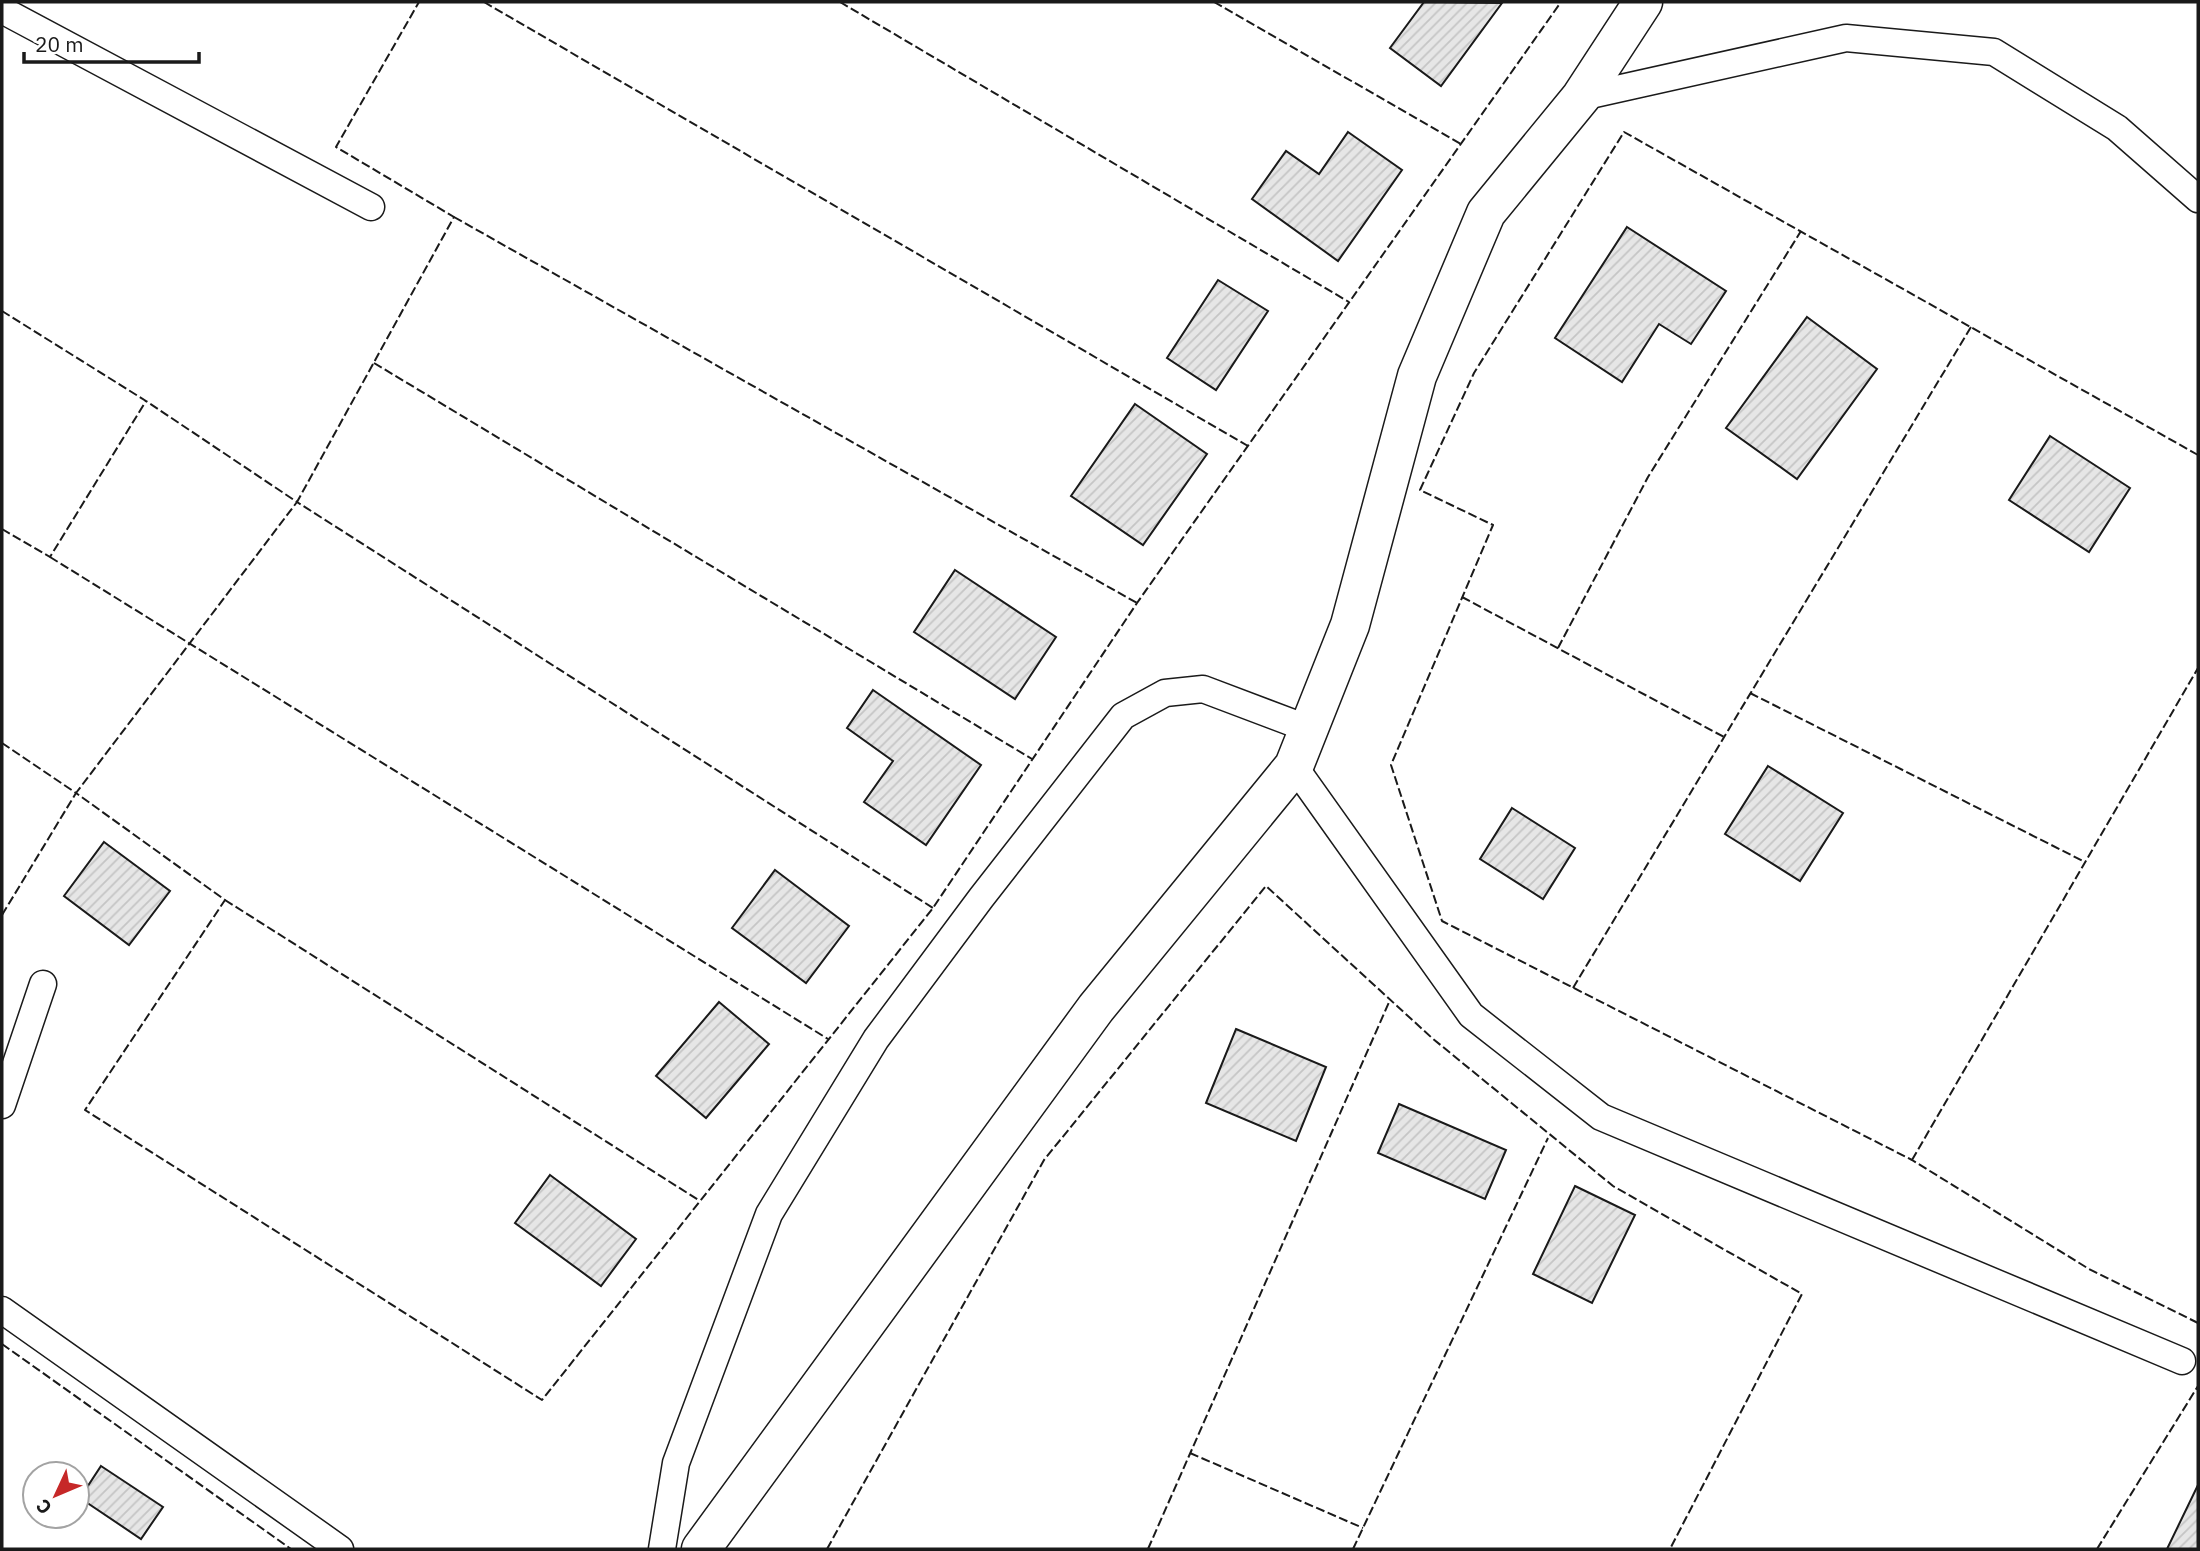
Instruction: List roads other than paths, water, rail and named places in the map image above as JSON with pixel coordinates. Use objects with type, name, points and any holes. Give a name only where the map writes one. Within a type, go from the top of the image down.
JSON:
[{"type":"street","points":[[701,1549],[1096,1008],[1294,766],[1350,625],[1417,376],[1486,213],[1581,97],[1643,2]]},
{"type":"lane","points":[[2,10],[371,207]]},
{"type":"lane","points":[[1581,97],[1846,38],[1994,52],[2117,128],[2198,199]]},
{"type":"lane","points":[[662,1549],[676,1463],[769,1214],[876,1039],[981,898],[1123,716],[1165,693],[1203,689],[1309,729]]},
{"type":"lane","points":[[1294,766],[1471,1015],[1601,1117],[2182,1361]]},
{"type":"lane","points":[[2,1105],[43,984]]},
{"type":"lane","points":[[2,1310],[340,1549]]}]
